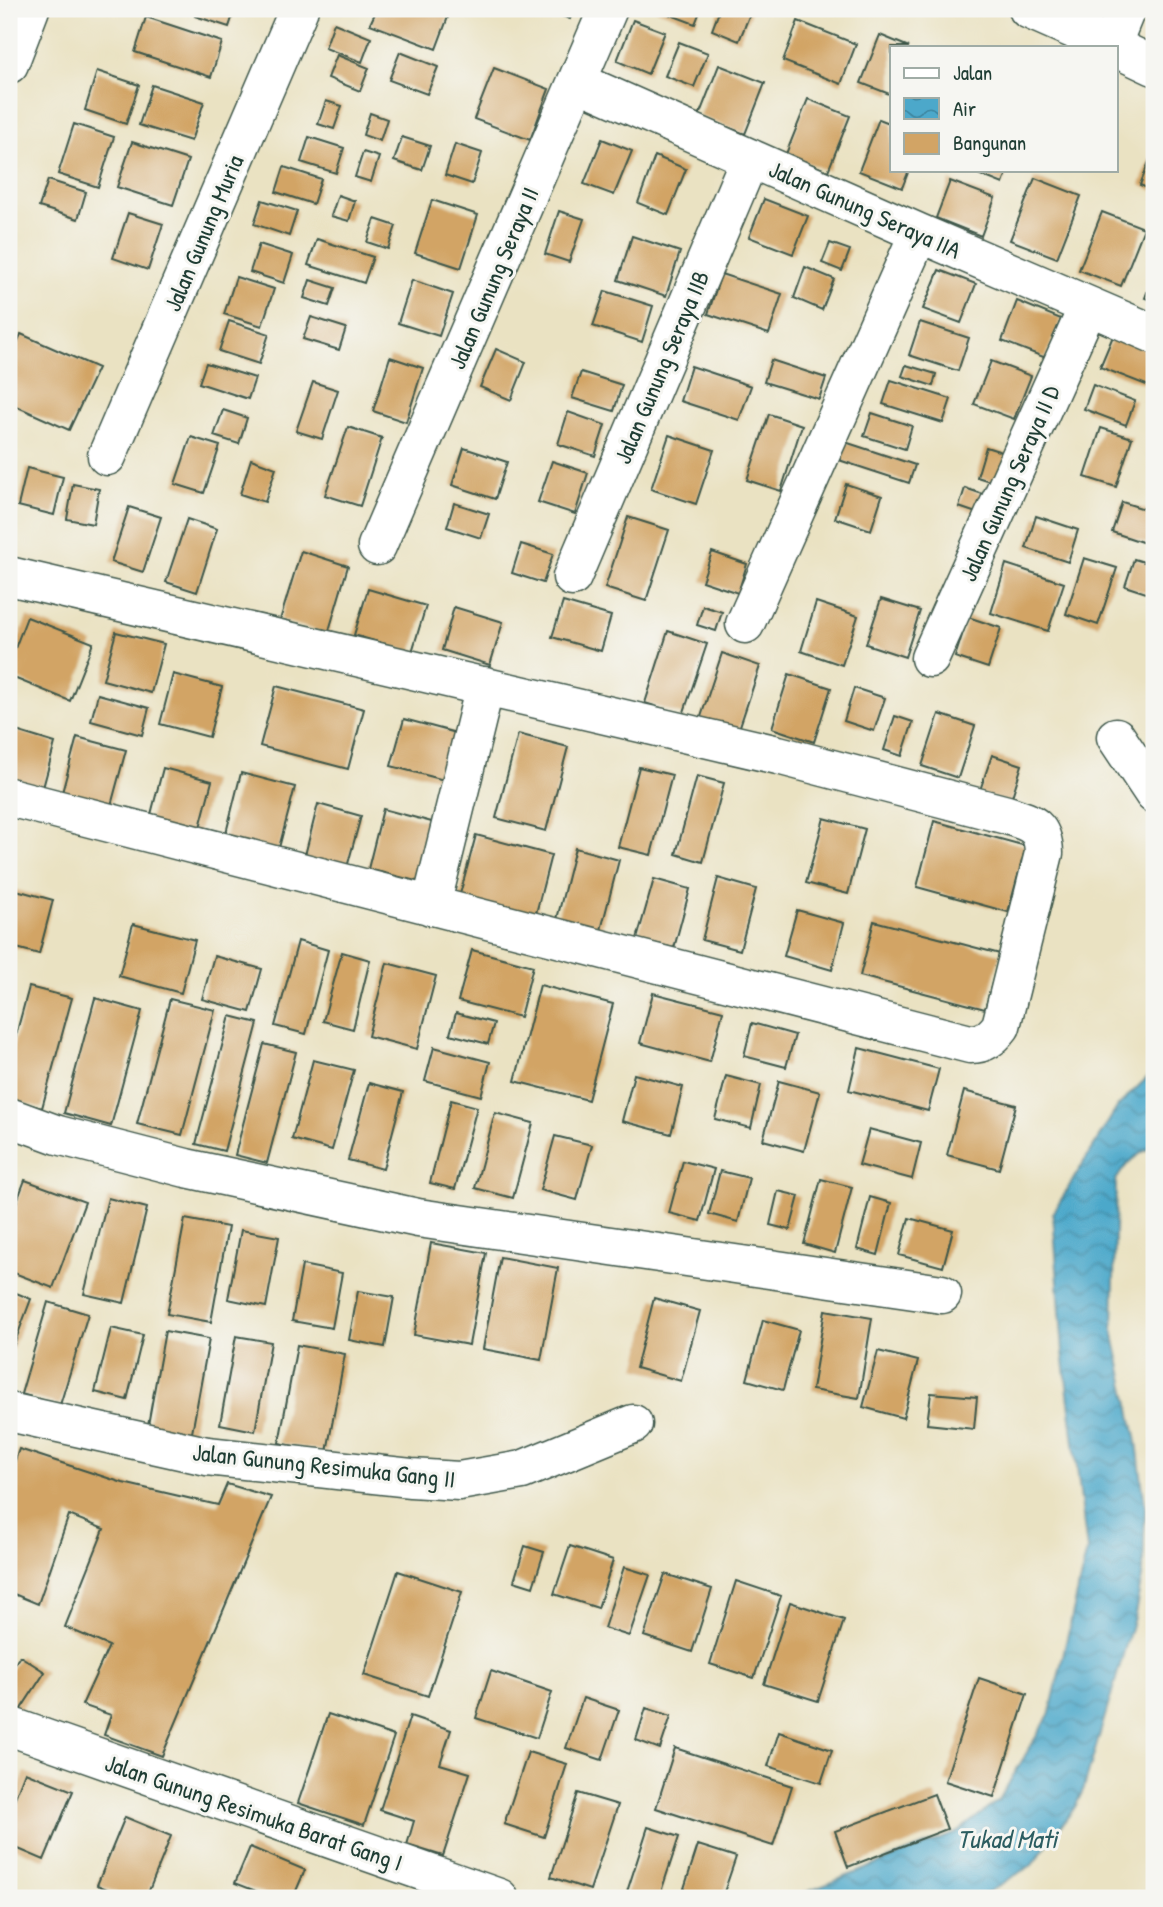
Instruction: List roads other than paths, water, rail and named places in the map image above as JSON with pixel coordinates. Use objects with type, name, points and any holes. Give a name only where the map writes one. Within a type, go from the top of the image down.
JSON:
[{"type":"street","points":[[9,64],[30,9]]},
{"type":"street","name":"Jalan Gunung Muria","points":[[107,456],[299,9]]},
{"type":"street","name":"Jalan Gunung Seraya II","points":[[377,547],[608,9]]},
{"type":"street","points":[[1028,9],[1112,46]]},
{"type":"street","points":[[1114,46],[1126,9]]},
{"type":"street","points":[[1118,49],[1154,66]]},
{"type":"street","name":"Jalan Gunung Seraya IIA","points":[[578,82],[1154,334]]},
{"type":"street","name":"Jalan Gunung Seraya IIB","points":[[572,577],[750,158]]},
{"type":"street","points":[[745,624],[919,233]]},
{"type":"street","name":"Jalan Gunung Seraya II D","points":[[930,658],[1088,307]]},
{"type":"street","points":[[9,576],[778,755],[1007,815],[1031,823],[1043,837],[1044,853],[1001,1026],[994,1036],[982,1044],[957,1040],[9,797]]},
{"type":"street","points":[[431,905],[485,686]]},
{"type":"street","points":[[1116,737],[1154,793]]},
{"type":"street","points":[[9,1117],[58,1135],[186,1168],[418,1217],[942,1294]]},
{"type":"street","name":"Jalan Gunung Resimuka Gang II","points":[[9,1412],[207,1456],[459,1481],[522,1470],[634,1424]]},
{"type":"street","name":"Jalan Gunung Resimuka Barat Gang I","points":[[9,1726],[499,1898]]},
{"type":"water","name":"Tukad Mati","points":[[1154,1071],[1154,1146],[1132,1160],[1116,1180],[1113,1331],[1137,1442],[1145,1507],[1143,1572],[1135,1614],[1084,1788],[1075,1807],[1032,1865],[978,1898],[792,1898],[956,1833],[999,1800],[1050,1713],[1087,1550],[1063,1352],[1053,1213],[1118,1106]]}]
